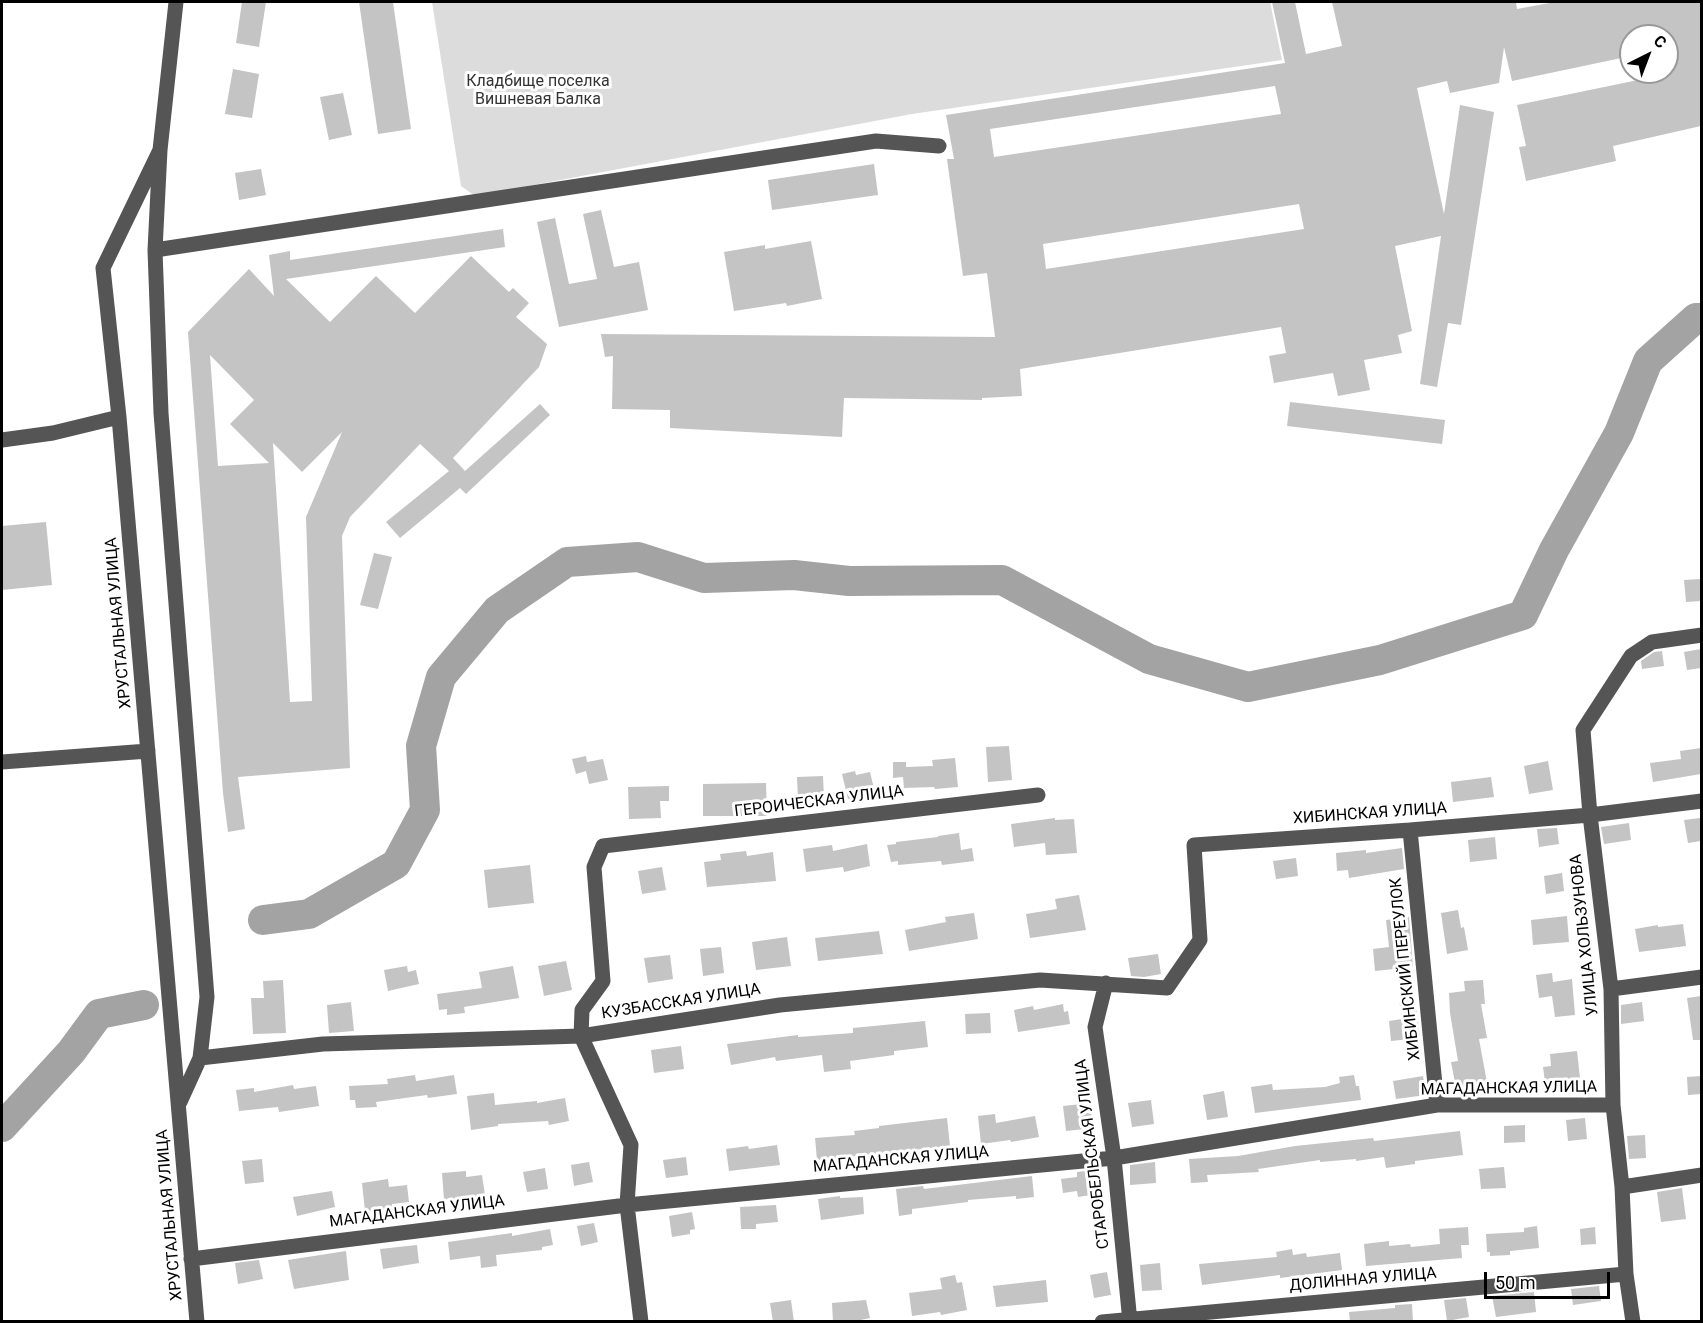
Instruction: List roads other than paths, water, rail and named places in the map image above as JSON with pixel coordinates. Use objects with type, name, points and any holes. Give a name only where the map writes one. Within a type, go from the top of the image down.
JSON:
[{"type":"street","name":"ХРУСТАЛЬНАЯ УЛИЦА","points":[[176,2],[160,150],[155,250],[161,413],[207,996],[200,1058],[179,1105]]},
{"type":"street","points":[[155,250],[876,141],[939,146]]},
{"type":"street","name":"ХРУСТАЛЬНАЯ УЛИЦА","points":[[160,150],[103,268],[119,417],[197,1322]]},
{"type":"street","points":[[2,440],[53,434],[119,417]]},
{"type":"street","name":"УЛИЦА ХОЛЬЗУНОВА","points":[[1633,1322],[1626,1275],[1622,1187],[1613,1105],[1611,988],[1590,815],[1583,730],[1631,656],[1652,642],[1701,635]]},
{"type":"street","points":[[2,762],[148,751]]},
{"type":"street","name":"ГЕРОИЧЕСКАЯ УЛИЦА","points":[[581,1036],[582,1010],[603,981],[594,867],[603,846],[1038,795]]},
{"type":"street","name":"ХИБИНСКАЯ УЛИЦА","points":[[1167,988],[1200,940],[1194,845],[1590,815],[1701,801]]},
{"type":"street","name":"ХИБИНСКИЙ ПЕРЕУЛОК","points":[[1410,830],[1437,1106]]},
{"type":"street","points":[[1611,988],[1701,977]]},
{"type":"street","name":"КУЗБАССКАЯ УЛИЦА","points":[[200,1058],[323,1044],[581,1036],[792,1004],[1040,980],[1167,988]]},
{"type":"street","name":"СТАРОБЕЛЬСКАЯ УЛИЦА","points":[[1106,983],[1095,1027],[1114,1158],[1130,1320]]},
{"type":"street","points":[[581,1036],[631,1145],[627,1205],[641,1322]]},
{"type":"street","name":"МАГАДАНСКАЯ УЛИЦА","points":[[191,1259],[627,1205],[1114,1158],[1437,1106],[1613,1105]]},
{"type":"street","points":[[1622,1187],[1701,1175]]},
{"type":"street","name":"ДОЛИННАЯ УЛИЦА","points":[[1102,1322],[1626,1275]]},
{"type":"waterway","points":[[263,920],[309,914],[396,864],[425,810],[421,746],[441,677],[497,610],[567,562],[638,557],[704,578],[794,575],[849,581],[1002,580],[1149,659],[1248,687],[1380,660],[1523,615],[1554,550],[1619,433],[1648,361],[1696,318],[1702,318]]},
{"type":"waterway","points":[[2,1127],[71,1052],[99,1014],[144,1005]]},
{"type":"park label","name":"Кладбище поселка Вишневая Балка","points":[[538,91]]}]
